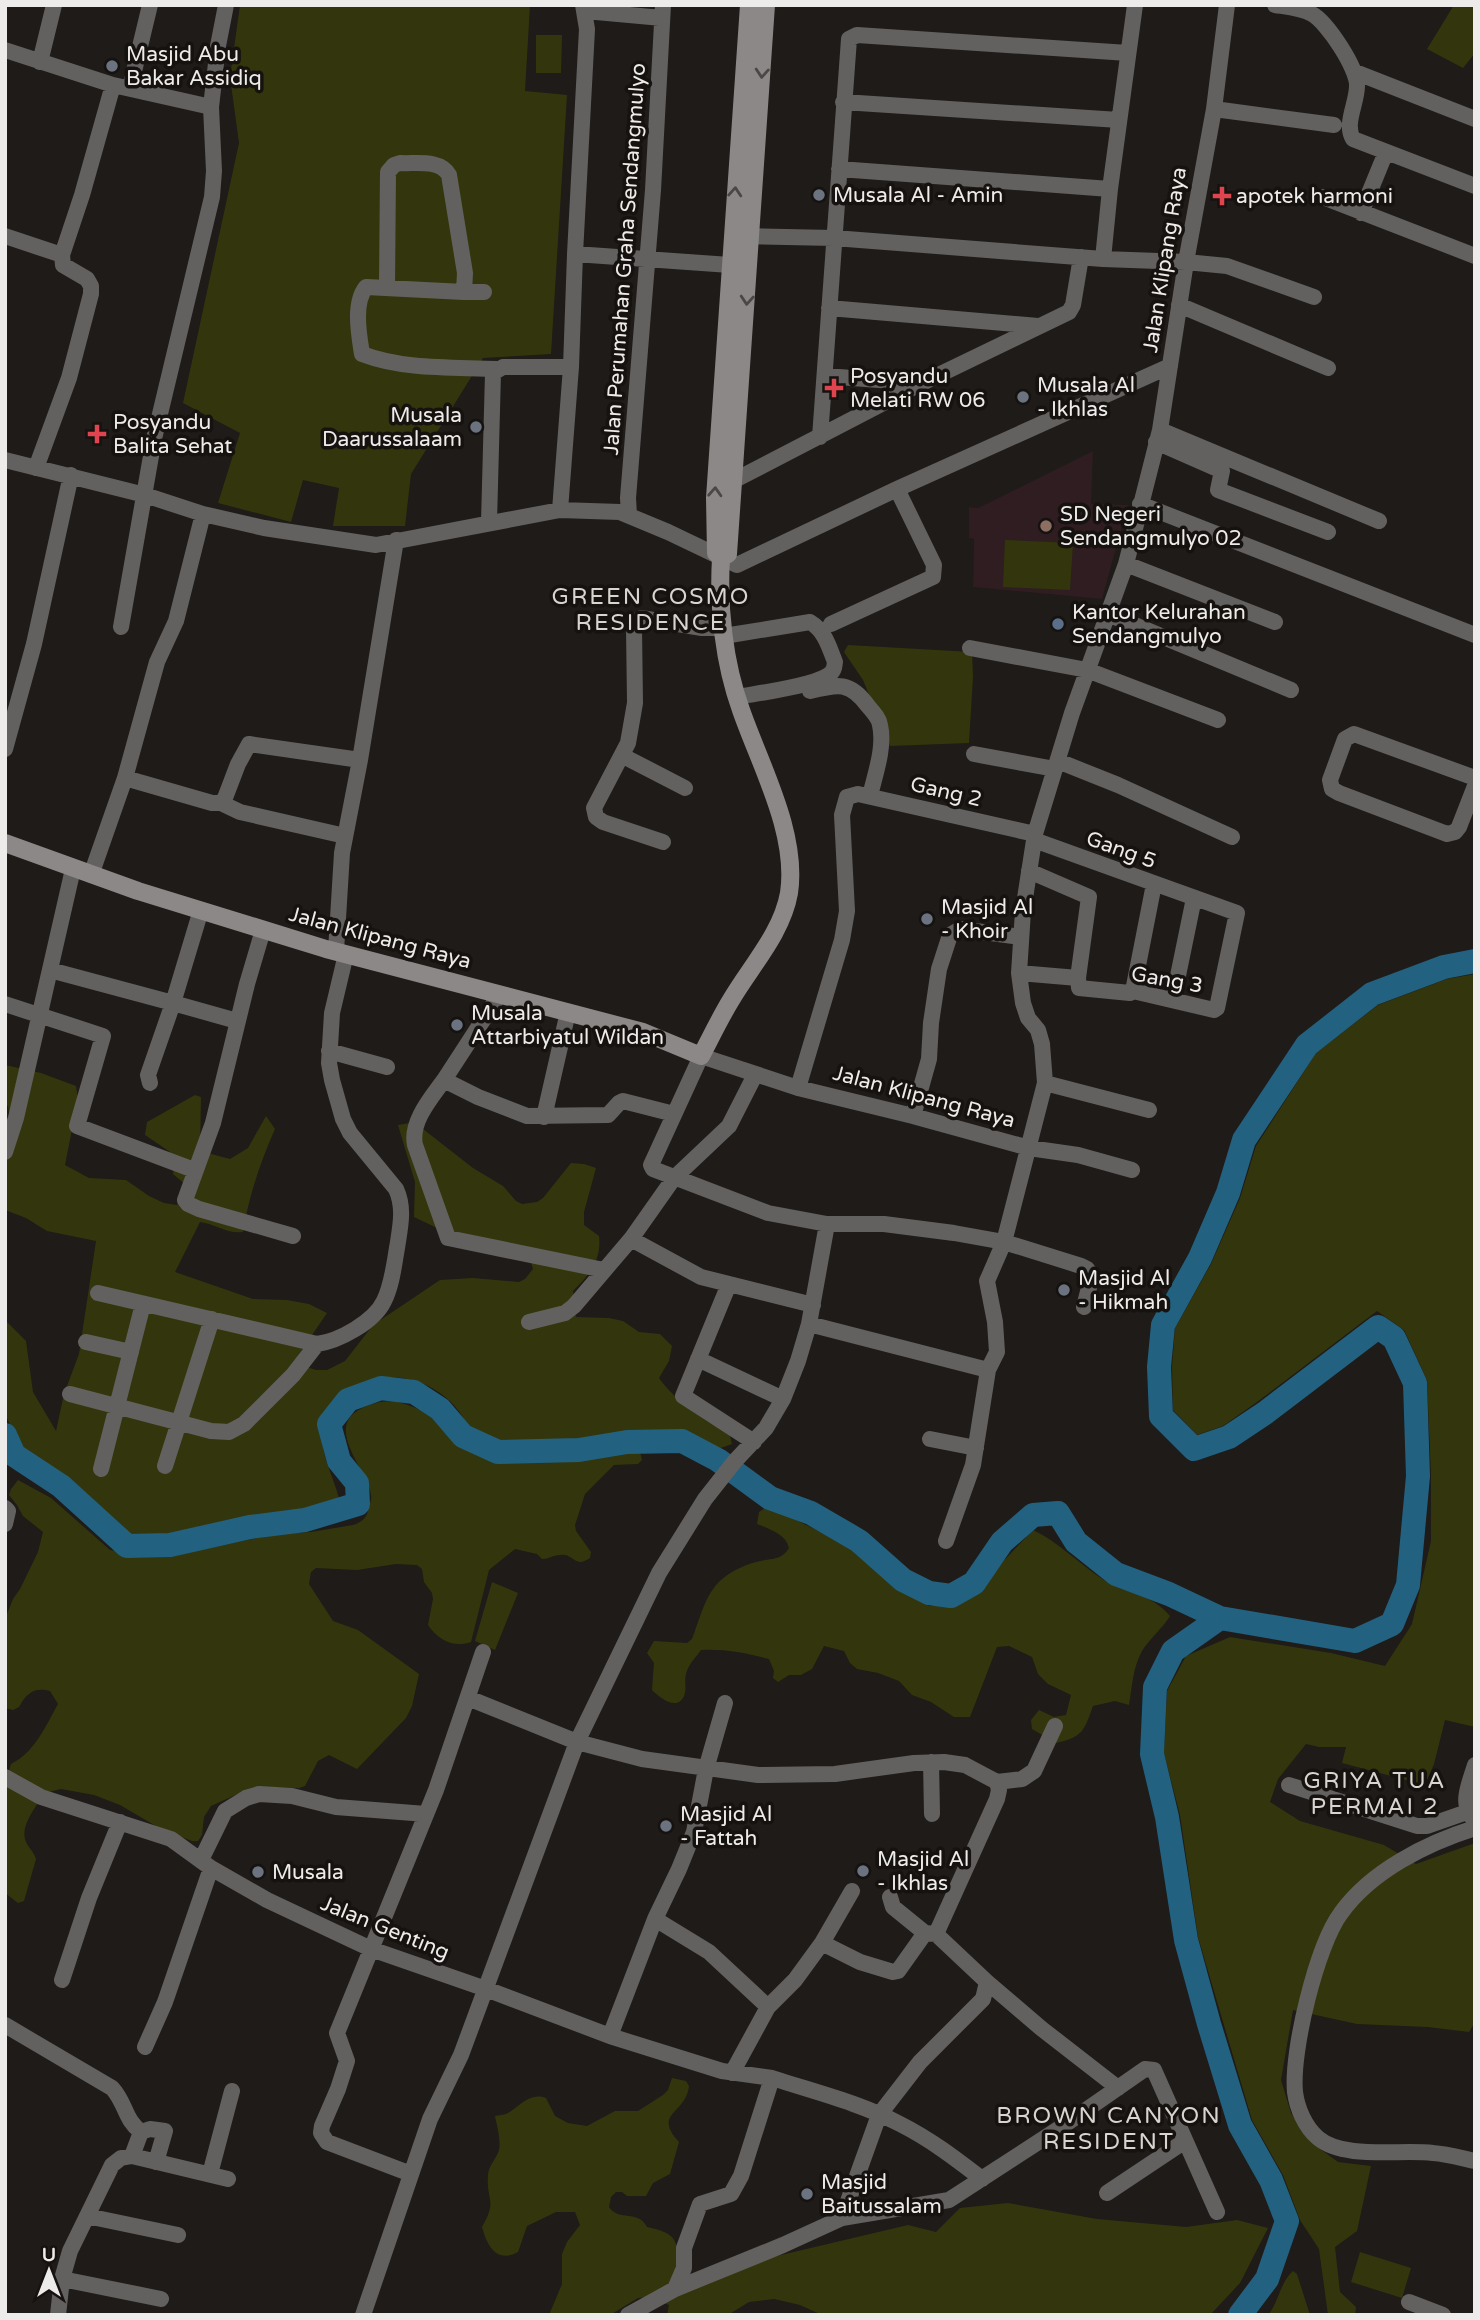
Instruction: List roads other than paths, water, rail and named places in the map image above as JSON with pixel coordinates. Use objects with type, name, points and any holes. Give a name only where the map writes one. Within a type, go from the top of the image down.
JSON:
[{"type":"main road","points":[[721,558],[728,554],[733,481],[727,442],[730,265],[749,5]]},
{"type":"main road","points":[[721,558],[716,554],[715,498],[727,442],[751,237],[766,5]]},
{"type":"main road","points":[[701,1056],[731,1000],[767,946],[782,915],[789,892],[786,837],[738,702],[723,632],[719,604],[721,558]]},
{"type":"main road","name":"Jalan Klipang Raya","points":[[5,843],[72,869],[263,930],[643,1032],[701,1056]]},
{"type":"street","points":[[40,62],[54,5]]},
{"type":"street","points":[[36,468],[69,378],[91,294],[87,279],[63,265],[62,254],[150,5]]},
{"type":"street","points":[[121,627],[154,439],[212,197],[214,171],[211,107],[226,5]]},
{"type":"street","points":[[1103,259],[1135,5]]},
{"type":"street","name":"Jalan Klipang Raya","points":[[701,1056],[798,1088],[1029,1148],[1045,1083],[1042,1044],[1038,1030],[1028,1018],[1023,1003],[1019,973],[1034,837],[1087,670],[1126,564],[1158,436],[1213,109],[1227,5]]},
{"type":"street","points":[[1275,5],[1314,15],[1325,24],[1355,72],[1357,87],[1350,127],[1351,137],[1356,142],[1475,186]]},
{"type":"street","points":[[560,510],[571,367],[587,29],[584,8],[663,11]]},
{"type":"street","name":"Jalan Perumahan Graha Sendangmulyo","points":[[629,515],[628,498],[648,261],[663,11]]},
{"type":"street","points":[[820,437],[848,42],[854,35],[1128,53]]},
{"type":"street","points":[[5,50],[122,87],[211,107]]},
{"type":"street","points":[[1355,72],[1475,120]]},
{"type":"street","points":[[844,102],[1119,120]]},
{"type":"street","points":[[1213,109],[1334,125]]},
{"type":"street","points":[[1361,213],[1386,152]]},
{"type":"street","points":[[387,288],[388,172],[400,163],[439,165],[449,175],[465,273],[464,292]]},
{"type":"street","points":[[839,169],[1110,189]]},
{"type":"street","points":[[1323,197],[1475,256]]},
{"type":"street","points":[[5,236],[62,254]]},
{"type":"street","points":[[732,236],[834,238],[1227,266],[1314,297]]},
{"type":"street","points":[[575,254],[730,265]]},
{"type":"street","points":[[733,481],[1072,308],[1081,257]]},
{"type":"street","points":[[484,292],[366,287],[361,293],[358,322],[362,354],[379,361],[410,364],[497,369],[571,367]]},
{"type":"street","points":[[1179,305],[1328,368]]},
{"type":"street","points":[[829,308],[1041,326]]},
{"type":"street","points":[[5,460],[71,475],[203,514],[264,528],[376,545],[560,510],[607,511],[629,515],[737,565],[897,489],[1171,366]]},
{"type":"street","points":[[489,522],[492,375],[497,369]]},
{"type":"street","points":[[825,376],[922,383]]},
{"type":"street","points":[[1158,436],[1379,521]]},
{"type":"street","points":[[1158,436],[1222,471],[1218,490],[1328,532]]},
{"type":"street","points":[[5,749],[12,702],[43,606],[71,475]]},
{"type":"street","points":[[831,624],[933,577],[934,565],[897,489]]},
{"type":"street","points":[[1140,504],[1475,635]]},
{"type":"street","points":[[91,875],[125,778],[157,662],[179,609],[203,514]]},
{"type":"street","points":[[98,1293],[317,1344],[347,1334],[375,1313],[384,1302],[395,1256],[402,1212],[401,1199],[396,1189],[350,1133],[343,1119],[332,1080],[329,1051],[341,953],[338,894],[345,836],[396,540]]},
{"type":"street","points":[[1126,564],[1275,622]]},
{"type":"street","points":[[1108,614],[1291,690]]},
{"type":"street","points":[[663,842],[603,822],[596,817],[594,808],[628,743],[635,702],[636,621],[640,618],[723,632],[810,622],[818,627],[835,662],[831,673],[823,678],[738,702]]},
{"type":"street","points":[[970,648],[1087,670],[1218,720]]},
{"type":"street","points":[[738,702],[836,685],[856,691],[881,727],[880,757],[870,796]]},
{"type":"street","points":[[1475,778],[1354,734],[1345,739],[1330,783],[1332,789],[1339,793],[1447,834],[1455,832],[1459,827],[1475,786]]},
{"type":"street","points":[[221,803],[249,744],[360,760]]},
{"type":"street","points":[[974,754],[1056,765],[1118,785],[1232,837]]},
{"type":"street","points":[[623,756],[685,788]]},
{"type":"street","points":[[125,778],[212,803],[221,803],[240,812],[345,836]]},
{"type":"street","name":"Gang 2","points":[[798,1088],[842,940],[847,911],[842,815],[844,802],[849,795],[870,796],[1034,837]]},
{"type":"street","name":"Gang 5","points":[[1034,837],[1194,898]]},
{"type":"street","points":[[5,1152],[72,869]]},
{"type":"street","points":[[1029,871],[1089,897],[1078,978]]},
{"type":"street","points":[[1133,991],[1154,884]]},
{"type":"street","points":[[1173,1000],[1194,898]]},
{"type":"street","name":"Gang 3","points":[[1019,973],[1078,978],[1079,988],[1130,993],[1133,991],[1213,1010],[1217,1007],[1237,913],[1194,898]]},
{"type":"street","points":[[150,1083],[148,1075],[201,911]]},
{"type":"street","points":[[913,1116],[929,1059],[931,1023],[940,969],[950,935],[960,929],[1021,937]]},
{"type":"street","points":[[263,930],[237,1021],[213,1123],[185,1197],[188,1204],[293,1236]]},
{"type":"street","points":[[50,970],[237,1021]]},
{"type":"street","points":[[500,994],[423,1111],[414,1134],[415,1145],[448,1238],[604,1270]]},
{"type":"street","points":[[5,1004],[103,1036],[77,1126],[194,1170]]},
{"type":"street","points":[[544,1117],[568,1012]]},
{"type":"street","points":[[329,1051],[387,1067]]},
{"type":"street","points":[[701,1056],[651,1166],[653,1169],[768,1213],[827,1224],[884,1224],[1004,1242],[1087,1269],[1092,1279],[1084,1307]]},
{"type":"street","points":[[529,1322],[565,1313],[574,1306],[631,1238],[674,1178],[729,1126],[755,1075]]},
{"type":"street","points":[[444,1080],[527,1116],[608,1115],[623,1101],[674,1114]]},
{"type":"street","points":[[1045,1083],[1149,1110]]},
{"type":"street","points":[[946,1541],[973,1465],[988,1370],[997,1352],[998,1343],[987,1281],[1004,1242],[1029,1148],[1078,1155],[1132,1170]]},
{"type":"street","points":[[363,2315],[430,2119],[461,2055],[577,1742],[659,1573],[719,1480],[766,1428],[783,1399],[809,1324],[827,1224]]},
{"type":"street","points":[[631,1238],[701,1278],[813,1305]]},
{"type":"street","points":[[729,1284],[684,1399],[754,1442]]},
{"type":"street","points":[[101,1469],[143,1304]]},
{"type":"street","points":[[165,1466],[212,1319]]},
{"type":"street","points":[[809,1324],[988,1370]]},
{"type":"street","points":[[86,1342],[131,1352]]},
{"type":"street","points":[[70,1394],[211,1431],[229,1432],[249,1419],[293,1375],[317,1344]]},
{"type":"street","points":[[698,1359],[783,1399]]},
{"type":"street","points":[[930,1439],[976,1448]]},
{"type":"street","points":[[5,1508],[8,1511],[5,1524]]},
{"type":"street","points":[[411,2174],[327,2142],[321,2133],[348,2061],[337,2033],[426,1814],[483,1652]]},
{"type":"street","points":[[468,1698],[577,1742],[642,1759],[758,1775],[835,1774],[931,1762],[965,1766],[997,1783],[1028,1777],[1034,1771],[1055,1726]]},
{"type":"street","points":[[610,2036],[655,1919],[694,1832],[706,1769],[725,1703]]},
{"type":"street","points":[[931,1762],[932,1814]]},
{"type":"street","points":[[1289,1785],[1417,1826],[1427,1826],[1471,1816],[1465,1801],[1475,1765]]},
{"type":"street","name":"Jalan Genting","points":[[5,1777],[41,1797],[171,1839],[206,1864],[267,1900],[371,1950],[486,1989],[610,2036],[732,2073],[772,2078],[880,2115],[943,2149],[982,2179]]},
{"type":"street","points":[[822,1943],[860,1962],[893,1972],[898,1971],[930,1933],[997,1799],[997,1783]]},
{"type":"street","points":[[145,2047],[165,2002],[206,1864],[225,1811],[246,1798],[259,1794],[292,1796],[336,1807],[426,1814]]},
{"type":"street","points":[[62,1980],[89,1898],[120,1822]]},
{"type":"street","points":[[1473,2156],[1338,2149],[1318,2138],[1305,2122],[1297,2104],[1295,2089],[1304,2008],[1326,1943],[1342,1912],[1376,1879],[1411,1855],[1441,1839],[1475,1828]]},
{"type":"street","points":[[732,2073],[768,2007],[795,1980],[822,1943],[852,1891]]},
{"type":"street","points":[[890,1897],[893,1907],[930,1933],[1042,2029],[1118,2088]]},
{"type":"street","points":[[655,1919],[709,1952],[768,2007]]},
{"type":"street","points":[[842,2218],[880,2115],[920,2062],[983,1998],[987,1982]]},
{"type":"street","points":[[5,2025],[112,2088],[122,2099],[130,2123],[141,2132]]},
{"type":"street","points":[[628,2315],[675,2289],[842,2218],[949,2200],[1145,2069],[1154,2070],[1217,2212]]},
{"type":"street","points":[[675,2289],[684,2268],[684,2248],[700,2204],[731,2194],[741,2176],[772,2078]]},
{"type":"street","points":[[210,2174],[232,2091]]},
{"type":"street","points":[[141,2132],[150,2129],[165,2131],[156,2162]]},
{"type":"street","points":[[132,2156],[141,2132]]},
{"type":"street","points":[[1107,2193],[1185,2141]]},
{"type":"street","points":[[58,2315],[62,2279],[70,2251],[112,2165],[121,2158],[132,2156],[228,2179]]},
{"type":"street","points":[[87,2216],[178,2235]]},
{"type":"street","points":[[62,2279],[161,2299]]},
{"type":"street","points":[[1409,2302],[1443,2315]]},
{"type":"waterway","points":[[1240,2315],[1267,2279],[1287,2221],[1271,2180],[1240,2125],[1186,1940],[1167,1817],[1152,1754],[1155,1687],[1173,1651],[1220,1618],[1355,1641],[1392,1624],[1408,1585],[1418,1476],[1415,1383],[1394,1338],[1378,1327],[1229,1437],[1194,1449],[1161,1416],[1159,1367],[1163,1325],[1200,1258],[1228,1193],[1244,1140],[1307,1045],[1372,994],[1444,967],[1475,961]]},
{"type":"waterway","points":[[5,1435],[14,1455],[61,1486],[127,1546],[170,1545],[250,1527],[305,1520],[358,1504],[357,1483],[339,1461],[329,1424],[348,1400],[381,1388],[414,1392],[440,1409],[463,1436],[498,1452],[579,1450],[627,1442],[682,1441],[718,1460],[770,1498],[811,1513],[859,1541],[903,1580],[929,1593],[951,1596],[974,1583],[1002,1542],[1033,1515],[1058,1513],[1076,1542],[1116,1574],[1169,1594],[1220,1618]]},
{"type":"place","name":"Masjid Abu Bakar Assidiq","points":[[112,66]]},
{"type":"place","name":"Musala Al - Amin","points":[[819,195]]},
{"type":"place","name":"apotek harmoni","points":[[1222,196]]},
{"type":"place","name":"Posyandu Melati RW 06","points":[[834,388]]},
{"type":"place","name":"Musala Al - Ikhlas","points":[[1023,397]]},
{"type":"place","name":"Musala Daarussalaam","points":[[476,427]]},
{"type":"place","name":"Posyandu Balita Sehat","points":[[97,434]]},
{"type":"place","name":"SD Negeri Sendangmulyo 02","points":[[1046,526]]},
{"type":"place","name":"Kantor Kelurahan Sendangmulyo","points":[[1058,624]]},
{"type":"place","name":"Masjid Al - Khoir","points":[[927,919]]},
{"type":"place","name":"Musala Attarbiyatul Wildan","points":[[457,1025]]},
{"type":"place","name":"Masjid Al - Hikmah","points":[[1064,1290]]},
{"type":"place","name":"Masjid Al - Fattah","points":[[666,1826]]},
{"type":"place","name":"Masjid Al - Ikhlas","points":[[863,1871]]},
{"type":"place","name":"Musala","points":[[258,1872]]},
{"type":"place","name":"Masjid Baitussalam","points":[[807,2194]]},
{"type":"district","name":"GREEN COSMO RESIDENCE","points":[[651,610]]},
{"type":"district","name":"GRIYA TUA PERMAI 2","points":[[1375,1794]]},
{"type":"district","name":"BROWN CANYON RESIDENT","points":[[1109,2129]]}]
